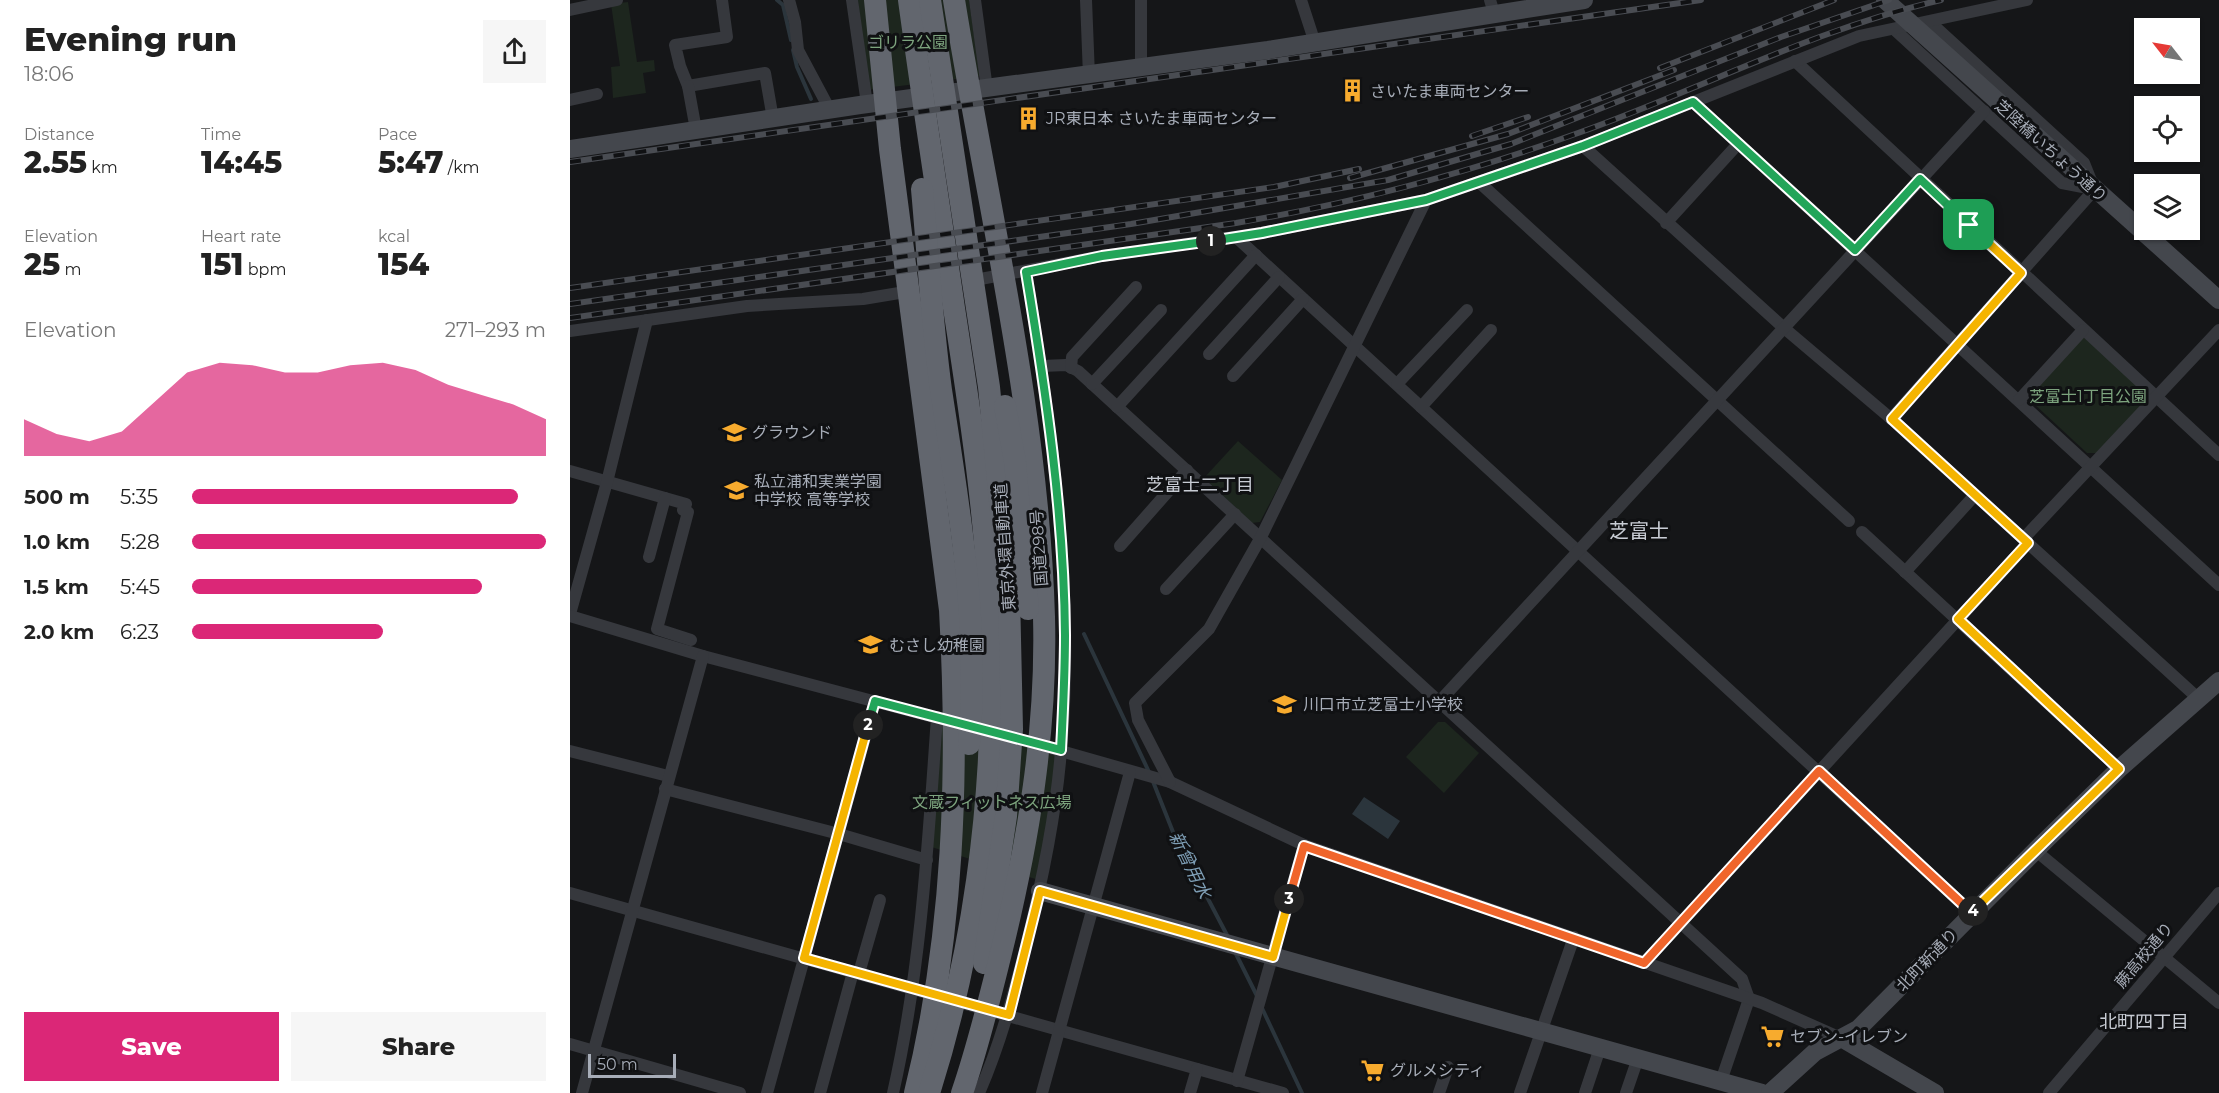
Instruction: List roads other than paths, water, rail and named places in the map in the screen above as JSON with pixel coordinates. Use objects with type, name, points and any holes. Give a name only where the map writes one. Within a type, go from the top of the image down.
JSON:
[{"type":"highway","points":[[875,0],[890,149],[950,610],[955,754],[945,915]]},
{"type":"highway","points":[[903,0],[917,120],[941,388],[962,519],[969,584],[970,737],[963,814],[927,1034],[915,1093]]},
{"type":"highway","name":"東京外環自動車道","points":[[909,0],[978,475],[991,659],[986,790],[974,899],[957,991],[929,1093]]},
{"type":"highway","name":"東京外環自動車道","points":[[930,0],[989,387],[999,472],[1009,594],[1012,729],[1006,816],[995,904],[978,996],[951,1093]]},
{"type":"highway","name":"国道298号","points":[[954,0],[1030,453],[1040,541],[1044,619],[1043,694],[1038,765],[1017,888],[977,1049],[962,1093]]},
{"type":"highway","points":[[961,209],[1016,462],[1030,624],[1038,765]]},
{"type":"street","points":[[570,10],[616,0]]},
{"type":"street","points":[[696,130],[688,86],[675,45],[727,37],[722,0]]},
{"type":"street","points":[[789,0],[795,22],[798,50],[830,110]]},
{"type":"street","points":[[852,0],[867,104]]},
{"type":"street","points":[[975,0],[987,89]]},
{"type":"street","points":[[1086,0],[1089,76]]},
{"type":"street","points":[[1141,68],[1142,0]]},
{"type":"street","points":[[1301,0],[1315,43]]},
{"type":"street","points":[[570,149],[867,104],[1089,76],[1315,43],[1492,7],[1584,0]]},
{"type":"street","name":"芝陸橋いちょう通り","points":[[1885,0],[2076,174],[2219,300]]},
{"type":"street","points":[[570,331],[747,306],[863,299],[1026,272],[1102,256],[1236,237],[1426,200],[1583,146],[1859,36],[1931,23],[2027,0]]},
{"type":"street","points":[[1931,23],[2084,163],[2094,189]]},
{"type":"street","points":[[1895,30],[2062,183],[2094,189]]},
{"type":"street","points":[[1795,61],[2219,455]]},
{"type":"street","points":[[688,86],[765,72],[772,119]]},
{"type":"street","points":[[570,100],[597,94]]},
{"type":"street","points":[[1693,102],[2219,585]]},
{"type":"street","points":[[1438,703],[1983,111]]},
{"type":"street","points":[[1666,223],[1738,144]]},
{"type":"street","points":[[1583,146],[1666,223],[1892,419],[2200,699]]},
{"type":"street","points":[[1480,183],[1849,521]]},
{"type":"street","points":[[1892,419],[2094,189]]},
{"type":"street","points":[[1165,781],[1138,720],[1135,703],[1209,629],[1261,537],[1426,200]]},
{"type":"street","points":[[1236,237],[1972,913]]},
{"type":"street","points":[[1117,407],[1256,255]]},
{"type":"street","points":[[979,1093],[1009,1015],[1040,891],[1061,750],[1065,635],[1058,504],[1042,366],[1026,272]]},
{"type":"street","points":[[1209,354],[1279,277]]},
{"type":"street","points":[[1071,368],[1072,357],[1136,287]]},
{"type":"street","points":[[1233,376],[1303,298]]},
{"type":"street","points":[[1092,384],[1161,310]]},
{"type":"street","points":[[1397,384],[1467,310]]},
{"type":"street","points":[[647,320],[607,482],[570,615],[703,656],[1061,750],[1165,781],[1304,846],[1749,999],[1843,1039],[1935,1093]]},
{"type":"street","points":[[1421,407],[1491,330]]},
{"type":"street","points":[[2019,400],[2083,330]]},
{"type":"street","points":[[1644,963],[2219,330]]},
{"type":"street","points":[[1042,366],[1071,368],[1092,384],[1261,537],[1438,703],[1502,756],[1742,979],[1749,999],[1721,1081]]},
{"type":"street","points":[[1120,546],[1187,470]]},
{"type":"street","points":[[570,471],[686,504],[684,510],[688,512],[657,629],[691,640]]},
{"type":"street","points":[[1905,572],[1975,495]]},
{"type":"street","points":[[649,557],[665,498]]},
{"type":"street","points":[[1166,589],[1235,514]]},
{"type":"street","points":[[1862,532],[2119,769]]},
{"type":"street","points":[[582,1093],[703,656]]},
{"type":"street","name":"北町新通り","points":[[1770,1093],[1815,1052],[1858,1029],[2035,850],[2119,769],[2219,681]]},
{"type":"street","points":[[767,1093],[875,701]]},
{"type":"street","points":[[893,1093],[903,1049],[912,988],[927,861],[937,717]]},
{"type":"street","points":[[570,751],[669,776]]},
{"type":"street","points":[[1042,1093],[1093,906],[1136,774]]},
{"type":"street","points":[[665,789],[839,834],[927,861]]},
{"type":"street","points":[[1237,1081],[1304,846]]},
{"type":"street","points":[[2035,850],[2219,1003]]},
{"type":"street","points":[[1040,891],[1762,1093]]},
{"type":"street","points":[[570,893],[1283,1093]]},
{"type":"street","name":"蕨高校通り","points":[[2049,1093],[2219,893]]},
{"type":"street","points":[[820,1093],[880,900]]},
{"type":"street","points":[[1520,1093],[1574,937]]},
{"type":"street","points":[[570,1044],[740,1093]]},
{"type":"street","points":[[1585,1093],[1600,1047]]},
{"type":"street","points":[[1626,1093],[1638,1058]]},
{"type":"street","points":[[1439,1093],[1448,1067]]},
{"type":"street","points":[[1190,1093],[1197,1069]]},
{"type":"street","points":[[985,1079],[986,1093]]},
{"type":"waterway","name":"新曾用水","points":[[777,0],[783,5],[791,40]]},
{"type":"waterway","name":"新曾用水","points":[[793,50],[797,67],[811,99]]},
{"type":"waterway","name":"新曾用水","points":[[1084,634],[1149,772]]},
{"type":"waterway","name":"新曾用水","points":[[1152,779],[1173,832],[1228,937]]},
{"type":"waterway","name":"新曾用水","points":[[1235,952],[1257,996]]},
{"type":"waterway","name":"新曾用水","points":[[1261,1006],[1302,1093]]},
{"type":"railway","points":[[570,162],[1701,0]]},
{"type":"railway","points":[[1660,68],[1834,0]]},
{"type":"railway","points":[[570,304],[1131,224],[1388,180],[1511,144],[1781,37],[1889,0]]},
{"type":"railway","points":[[570,318],[1236,223],[1366,197],[1536,148],[1623,116],[1802,43],[1894,12],[1941,0]]},
{"type":"railway","points":[[1350,178],[1508,134],[1674,70]]},
{"type":"railway","points":[[1472,136],[1528,117]]},
{"type":"railway","points":[[570,288],[1274,187],[1359,169]]},
{"type":"place","name":"さいたま車両センター","points":[[1352,91]]},
{"type":"place","name":"JR東日本 さいたま車両センター","points":[[1028,118]]},
{"type":"place","name":"グラウンド","points":[[734,432]]},
{"type":"place","name":"私立浦和実業学園 中学校 高等学校","points":[[736,490]]},
{"type":"place","name":"むさし幼稚園","points":[[871,645]]},
{"type":"place","name":"川口市立芝富士小学校","points":[[1285,704]]},
{"type":"place","name":"セブン-イレブン","points":[[1772,1036]]},
{"type":"place","name":"グルメシティ","points":[[1372,1070]]},
{"type":"district","name":"芝富士二丁目","points":[[1200,485]]},
{"type":"district","name":"芝富士","points":[[1639,531]]},
{"type":"district","name":"北町四丁目","points":[[2144,1022]]},
{"type":"park label","name":"ゴリラ公園","points":[[908,42]]},
{"type":"park label","name":"芝富士1丁目公園","points":[[2088,396]]},
{"type":"park label","name":"文蔵フィットネス広場","points":[[992,802]]}]
